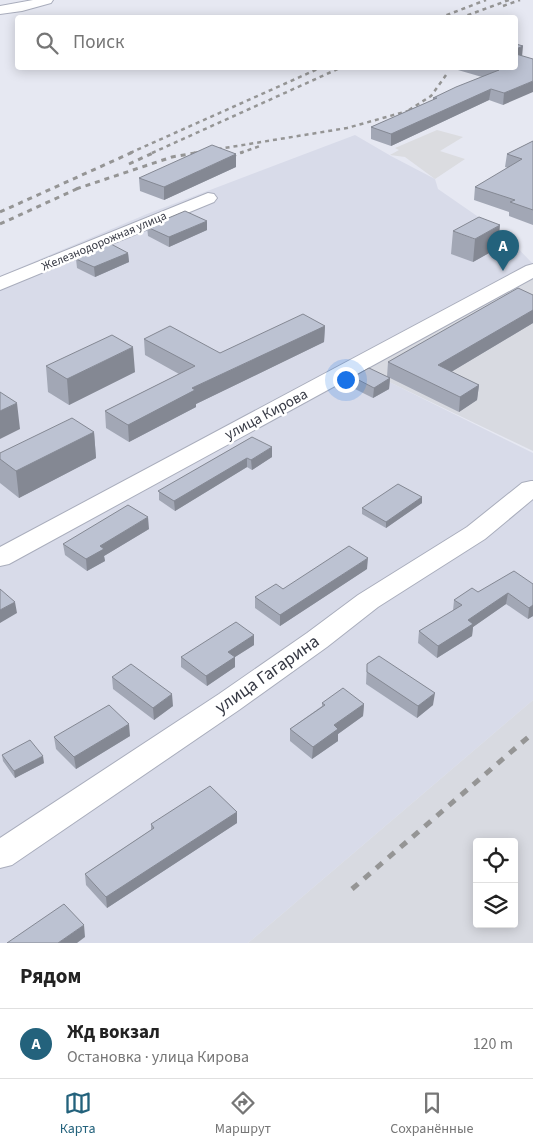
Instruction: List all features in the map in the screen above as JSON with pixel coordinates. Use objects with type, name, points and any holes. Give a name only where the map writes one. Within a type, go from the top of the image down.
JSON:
[{"type":"street","points":[[0,10],[11,10],[47,0]]},
{"type":"street","name":"Железнодорожная улица","points":[[0,284],[208,198]]},
{"type":"street","name":"улица Кирова","points":[[0,558],[533,270]]},
{"type":"street","name":"улица Гагарина","points":[[0,855],[229,702],[317,640],[368,601],[476,533],[531,488]]},
{"type":"shaded area","points":[[437,130],[463,137],[440,151],[465,159],[435,179],[405,157],[390,155],[399,150],[395,148]]},
{"type":"shaded area","points":[[355,135],[435,179],[438,189],[506,236],[533,264],[533,270],[357,366],[533,453],[533,700],[248,943],[0,943],[0,276],[147,214]]},
{"type":"shaded area","points":[[533,270],[533,451],[356,366]]},
{"type":"shaded area","points":[[533,700],[533,943],[248,943]]},
{"type":"building","points":[[518,55],[533,59],[533,81],[504,93],[491,89],[391,134],[371,127],[437,98],[433,98],[499,70],[518,70]]},
{"type":"building","points":[[533,141],[533,210],[510,202],[515,200],[475,187],[522,159],[507,154]]},
{"type":"building","points":[[212,145],[236,154],[164,187],[139,178]]},
{"type":"building","points":[[185,211],[207,221],[169,237],[147,227]]},
{"type":"building","points":[[479,217],[500,225],[475,239],[453,231]]},
{"type":"building","points":[[111,244],[128,253],[94,267],[76,259]]},
{"type":"building","points":[[518,288],[533,295],[533,310],[438,365],[479,385],[460,397],[388,362]]},
{"type":"building","points":[[303,314],[325,326],[192,388],[195,390],[128,425],[105,411],[195,366],[144,339],[170,326],[220,353]]},
{"type":"building","points":[[112,335],[133,347],[67,379],[46,366]]},
{"type":"building","points":[[369,368],[390,378],[374,388],[353,377]]},
{"type":"building","points":[[0,392],[17,403],[0,411]]},
{"type":"building","points":[[72,418],[94,432],[16,471],[0,459],[0,453]]},
{"type":"building","points":[[252,437],[272,447],[251,460],[247,458],[174,501],[158,491]]},
{"type":"building","points":[[398,484],[422,497],[386,522],[362,508]]},
{"type":"building","points":[[128,505],[148,517],[100,546],[104,549],[86,559],[63,544]]},
{"type":"building","points":[[349,546],[368,558],[280,615],[255,597],[276,584],[283,589]]},
{"type":"building","points":[[514,571],[533,584],[533,605],[529,608],[508,593],[468,620],[473,624],[438,646],[419,631],[462,605],[454,600],[472,588],[478,592]]},
{"type":"building","points":[[0,589],[15,602],[0,610]]},
{"type":"building","points":[[236,622],[254,635],[228,652],[235,657],[206,676],[181,657]]},
{"type":"building","points":[[379,656],[435,693],[418,706],[367,672],[367,664]]},
{"type":"building","points":[[131,664],[172,694],[153,708],[112,677]]},
{"type":"building","points":[[343,688],[364,704],[334,725],[338,729],[313,747],[290,729],[325,705],[322,703]]},
{"type":"building","points":[[109,705],[129,724],[74,757],[54,737]]},
{"type":"building","points":[[30,740],[43,756],[14,771],[2,755]]},
{"type":"building","points":[[210,786],[237,812],[106,897],[85,874],[154,828],[151,824]]},
{"type":"building","points":[[64,904],[84,925],[58,943],[7,943]]},
{"type":"railway","points":[[447,15],[486,0]]},
{"type":"railway","points":[[468,15],[509,0]]},
{"type":"railway","points":[[503,6],[520,0]]},
{"type":"railway","points":[[130,153],[316,70]]},
{"type":"railway","points":[[152,153],[336,70]]},
{"type":"railway","points":[[409,110],[431,96],[446,75]]},
{"type":"railway","points":[[194,153],[347,128],[415,109]]},
{"type":"railway","points":[[240,153],[260,146]]},
{"type":"railway","points":[[0,212],[133,152]]},
{"type":"railway","points":[[129,164],[155,152]]},
{"type":"railway","points":[[78,188],[172,157],[201,152]]},
{"type":"railway","points":[[222,160],[243,152]]},
{"type":"railway","points":[[0,224],[78,188]]},
{"type":"railway","points":[[352,889],[533,733]]},
{"type":"place","name":"Жд вокзал","points":[[503,271]]}]
